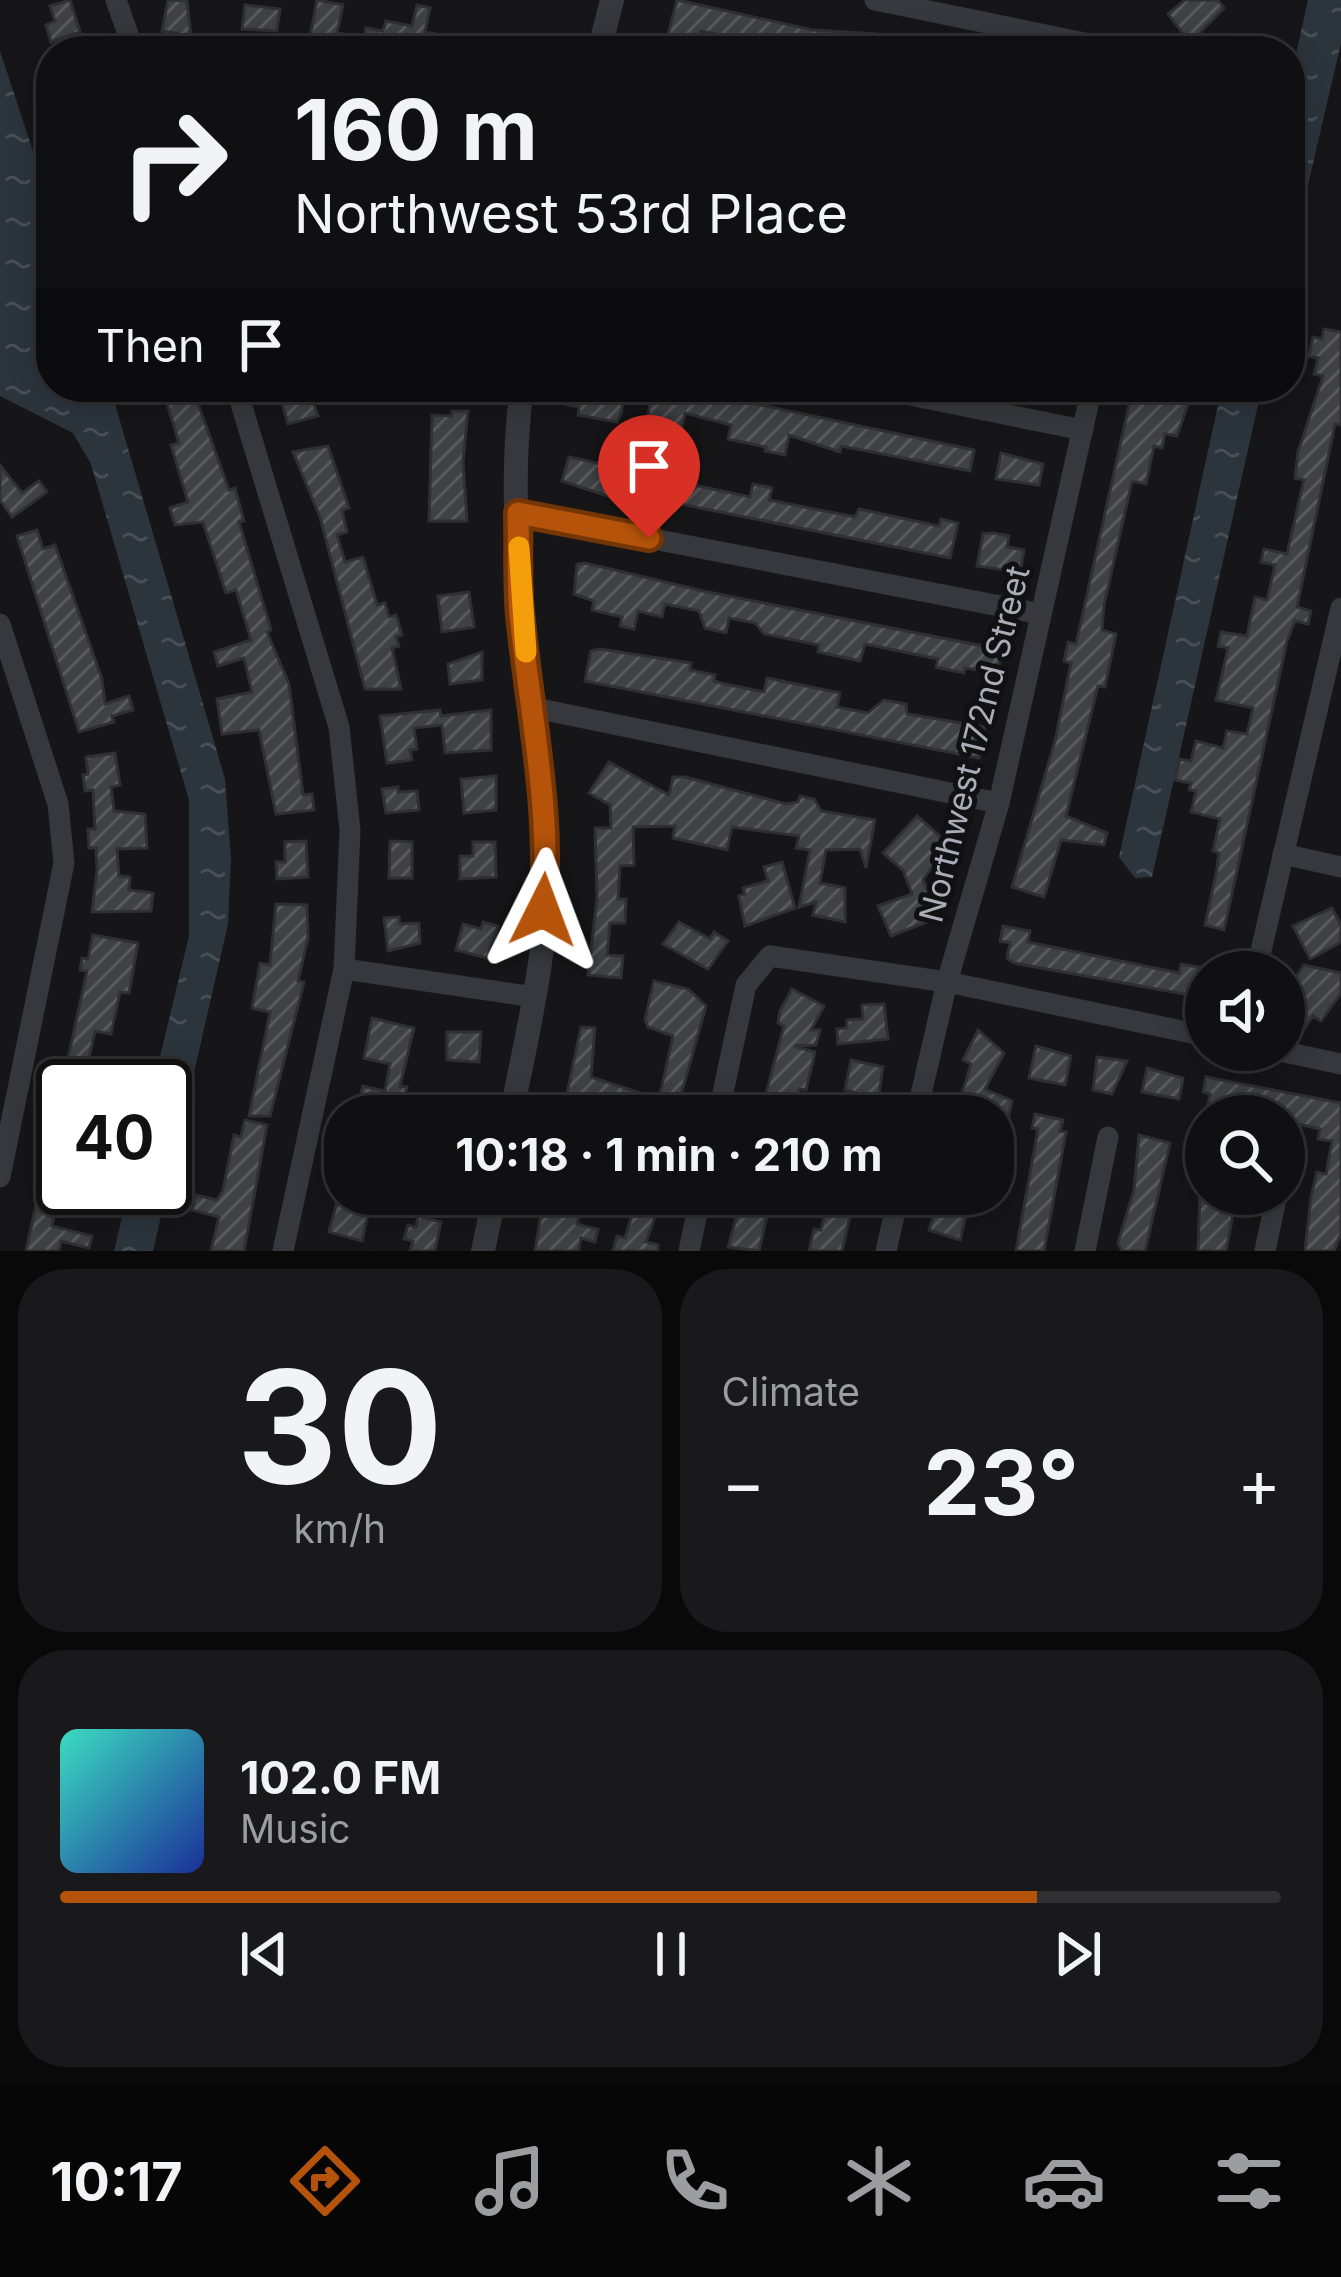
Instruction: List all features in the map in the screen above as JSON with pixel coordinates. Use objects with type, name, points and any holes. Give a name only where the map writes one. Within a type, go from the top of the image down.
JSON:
[{"type":"street","points":[[116,0],[129,36]]},
{"type":"street","points":[[603,36],[612,0]]},
{"type":"street","points":[[875,0],[1051,36]]},
{"type":"street","points":[[241,402],[339,728],[350,830],[344,970],[283,1251]]},
{"type":"street","points":[[515,1095],[535,997],[547,866],[535,708],[520,614],[516,428],[520,402]]},
{"type":"street","points":[[944,402],[1083,430]]},
{"type":"street","name":"Northwest 172nd Street","points":[[921,1095],[947,982],[999,803],[1089,402]]},
{"type":"street","points":[[518,513],[1041,614]]},
{"type":"street","points":[[1261,951],[1282,854],[1334,676],[1341,608]]},
{"type":"street","points":[[0,624],[58,803],[64,863],[0,1177]]},
{"type":"street","points":[[535,708],[999,803]]},
{"type":"street","points":[[1282,854],[1341,867]]},
{"type":"street","points":[[722,1095],[746,985],[770,956],[947,982],[1185,1032]]},
{"type":"street","points":[[344,970],[535,997]]},
{"type":"street","points":[[1305,1056],[1341,1064]]},
{"type":"street","points":[[1085,1251],[1108,1136]]},
{"type":"street","points":[[483,1251],[491,1215]]},
{"type":"street","points":[[689,1251],[697,1215]]},
{"type":"street","points":[[886,1251],[894,1215]]},
{"type":"street","points":[[1265,1251],[1273,1215]]},
{"type":"water","points":[[1308,0],[1341,0],[1341,43],[1305,198],[1305,36],[1300,36]]},
{"type":"water","points":[[0,51],[36,160],[36,402],[114,402],[225,779],[231,859],[228,924],[192,1081],[192,1059],[159,1059],[189,936],[189,800],[91,464],[73,433],[0,396]]},
{"type":"water","points":[[1219,402],[1259,402],[1152,877],[1135,878],[1119,857]]},
{"type":"water","points":[[123,1215],[161,1215],[153,1251],[114,1251]]},
{"type":"building","points":[[70,0],[80,32],[49,36],[46,25],[55,21],[50,6]]},
{"type":"building","points":[[168,0],[187,1],[191,36],[162,31]]},
{"type":"building","points":[[317,0],[343,5],[337,33],[353,36],[310,36]]},
{"type":"building","points":[[677,0],[813,30],[877,34],[724,36],[701,31],[700,36],[668,36]]},
{"type":"building","points":[[1185,0],[1218,0],[1224,8],[1197,36],[1185,36],[1168,14]]},
{"type":"building","points":[[245,5],[280,9],[277,31],[242,29]]},
{"type":"building","points":[[417,5],[430,8],[425,32],[446,36],[364,36],[366,28],[383,31],[386,21],[412,26]]},
{"type":"building","points":[[1324,329],[1341,332],[1341,425],[1335,424],[1297,607],[1311,611],[1308,624],[1295,621],[1287,641],[1224,930],[1205,925],[1217,869],[1219,853],[1213,851],[1220,819],[1191,812],[1196,791],[1189,790],[1191,783],[1175,780],[1180,759],[1191,761],[1196,741],[1223,748],[1227,731],[1247,734],[1253,708],[1216,700],[1228,648],[1218,646],[1221,632],[1247,636],[1255,597],[1267,600],[1275,565],[1261,562],[1264,549],[1287,554],[1304,480],[1295,478],[1298,452],[1323,376],[1314,374],[1318,358],[1309,356],[1313,337],[1322,339]]},
{"type":"building","points":[[166,402],[197,402],[229,490],[235,488],[244,521],[239,522],[271,630],[267,632],[289,684],[303,795],[312,794],[314,810],[276,814],[259,730],[222,734],[217,699],[252,692],[244,658],[218,666],[214,652],[251,640],[236,590],[226,593],[203,522],[175,525],[170,508],[188,502],[171,445],[179,443]]},
{"type":"building","points":[[282,402],[313,402],[318,416],[288,424]]},
{"type":"building","points":[[554,402],[623,402],[617,422],[578,415],[579,407]]},
{"type":"building","points":[[650,402],[747,402],[974,450],[970,471],[841,446],[840,452],[789,435],[785,455],[765,451],[766,447],[728,439],[731,425],[685,413],[682,427],[672,425],[666,457],[679,459],[675,481],[750,497],[753,484],[772,488],[769,500],[855,517],[859,509],[939,526],[941,519],[958,523],[950,558],[645,497],[634,502],[562,481],[569,457],[619,468],[623,451],[631,452],[632,445],[648,448],[655,421],[647,420]]},
{"type":"building","points":[[1130,402],[1189,402],[1177,436],[1165,434],[1162,448],[1154,446],[1146,484],[1132,481],[1104,605],[1102,630],[1116,634],[1066,816],[1107,833],[1104,845],[1061,840],[1044,897],[1012,887],[1055,741],[1071,663],[1064,661],[1068,642],[1076,644]]},
{"type":"building","points":[[452,411],[468,411],[463,462],[467,521],[429,521],[432,415],[452,416]]},
{"type":"building","points":[[328,446],[349,508],[342,510],[347,532],[337,535],[345,562],[363,557],[377,605],[385,603],[389,617],[396,615],[402,635],[396,637],[399,646],[392,648],[401,689],[365,689],[320,517],[293,452]]},
{"type":"building","points":[[1001,453],[1043,464],[1039,485],[996,479]]},
{"type":"building","points":[[0,465],[22,493],[39,481],[47,492],[12,517],[0,500]]},
{"type":"building","points":[[37,530],[43,549],[55,545],[102,679],[105,704],[129,696],[133,710],[112,716],[114,722],[79,732],[17,536]]},
{"type":"building","points":[[983,534],[1009,536],[1007,547],[1024,550],[1020,572],[977,566]]},
{"type":"building","points":[[577,564],[1003,650],[997,673],[936,667],[938,659],[865,644],[860,661],[818,652],[819,645],[764,634],[755,623],[729,618],[726,633],[705,628],[699,611],[665,604],[662,617],[638,611],[634,629],[620,626],[622,617],[592,610],[594,601],[574,594]]},
{"type":"building","points":[[469,592],[474,627],[442,632],[438,596]]},
{"type":"building","points":[[591,651],[691,663],[690,670],[715,675],[714,681],[764,692],[767,678],[840,693],[837,707],[868,713],[884,700],[906,704],[907,714],[985,727],[979,758],[585,681]]},
{"type":"building","points":[[482,652],[482,680],[450,684],[448,664]]},
{"type":"building","points":[[440,710],[441,716],[491,710],[491,750],[445,753],[442,725],[414,728],[417,749],[410,750],[412,760],[387,763],[380,716]]},
{"type":"building","points":[[115,753],[120,785],[111,787],[114,811],[145,814],[147,848],[117,849],[119,876],[130,877],[129,890],[153,893],[151,911],[92,912],[96,848],[89,848],[88,829],[95,829],[93,790],[85,791],[83,775],[88,774],[86,757]]},
{"type":"building","points":[[609,762],[669,795],[673,777],[685,777],[786,804],[798,802],[800,796],[814,799],[821,811],[875,820],[866,868],[860,849],[826,850],[820,883],[845,888],[845,922],[813,915],[816,902],[799,907],[810,850],[796,848],[799,836],[732,827],[727,850],[673,838],[675,826],[633,827],[634,865],[620,866],[618,899],[626,899],[625,923],[610,923],[607,955],[623,956],[621,978],[588,975],[597,899],[595,828],[611,828],[610,805],[589,793]]},
{"type":"building","points":[[496,776],[496,810],[464,813],[461,779]]},
{"type":"building","points":[[398,787],[398,792],[417,791],[419,810],[386,813],[382,789]]},
{"type":"building","points":[[917,816],[949,844],[923,879],[937,918],[891,936],[878,906],[912,894],[903,870],[883,853]]},
{"type":"building","points":[[306,841],[308,877],[277,879],[276,862],[285,862],[285,842]]},
{"type":"building","points":[[390,841],[412,842],[412,878],[389,878]]},
{"type":"building","points":[[473,842],[495,842],[496,877],[460,879],[460,856],[473,856]]},
{"type":"building","points":[[782,862],[795,908],[745,926],[739,896],[745,894],[743,888],[768,881],[764,867]]},
{"type":"building","points":[[276,904],[307,905],[308,938],[298,981],[304,982],[270,1116],[249,1116],[270,1012],[252,1008],[260,963],[270,965]]},
{"type":"building","points":[[1332,908],[1341,925],[1341,942],[1310,959],[1293,926]]},
{"type":"building","points":[[399,917],[400,924],[419,923],[420,943],[388,951],[384,918]]},
{"type":"building","points":[[483,922],[498,926],[487,958],[456,950],[463,924],[481,929]]},
{"type":"building","points":[[679,922],[710,939],[714,932],[728,941],[708,969],[663,944]]},
{"type":"building","points":[[1003,926],[1030,931],[1028,942],[1179,973],[1181,964],[1185,965],[1185,994],[1014,963],[1007,958],[1010,943],[1000,941]]},
{"type":"building","points":[[93,935],[138,943],[129,993],[120,992],[111,1034],[95,1031],[89,1059],[68,1059],[87,971],[80,970],[82,958],[88,959]]},
{"type":"building","points":[[1305,965],[1341,973],[1341,993],[1321,1021],[1313,1016],[1305,1028]]},
{"type":"building","points":[[654,981],[688,989],[706,1006],[681,1095],[660,1095],[673,1036],[648,1027],[645,1019]]},
{"type":"building","points":[[792,989],[824,1006],[811,1030],[820,1030],[816,1045],[794,1046],[815,1052],[806,1090],[799,1089],[798,1095],[766,1095],[784,1026],[778,1023]]},
{"type":"building","points":[[884,1004],[888,1039],[838,1044],[837,1029],[847,1028],[847,1020],[863,1019],[862,1005]]},
{"type":"building","points":[[372,1018],[414,1028],[400,1086],[407,1087],[405,1095],[360,1095],[363,1086],[385,1091],[390,1064],[364,1058]]},
{"type":"building","points":[[581,1027],[595,1028],[591,1077],[647,1095],[567,1093]]},
{"type":"building","points":[[978,1030],[1004,1053],[985,1089],[998,1095],[961,1095],[971,1064],[963,1060]]},
{"type":"building","points":[[447,1032],[481,1032],[479,1062],[447,1060]]},
{"type":"building","points":[[1036,1046],[1071,1056],[1065,1085],[1029,1078]]},
{"type":"building","points":[[1097,1057],[1127,1061],[1112,1094],[1093,1090]]},
{"type":"building","points":[[851,1060],[883,1067],[879,1095],[845,1090]]},
{"type":"building","points":[[1147,1068],[1183,1078],[1179,1099],[1142,1092]]},
{"type":"building","points":[[1206,1077],[1299,1095],[1210,1095],[1203,1092]]},
{"type":"building","points":[[1305,1096],[1341,1103],[1341,1233],[1334,1251],[1305,1251],[1317,1172],[1326,1174],[1332,1141],[1318,1139],[1320,1129],[1305,1126]]},
{"type":"building","points":[[1035,1114],[1063,1120],[1060,1131],[1066,1132],[1044,1251],[1016,1251],[1038,1129],[1032,1128]]},
{"type":"building","points":[[245,1120],[267,1125],[244,1251],[211,1251],[219,1217],[192,1210],[196,1195],[217,1200],[234,1135],[241,1137]]},
{"type":"building","points":[[1139,1135],[1170,1143],[1145,1251],[1122,1251],[1118,1243],[1134,1190]]},
{"type":"building","points":[[36,1205],[36,1215],[54,1215],[52,1226],[92,1236],[89,1248],[61,1241],[59,1251],[26,1251]]},
{"type":"building","points":[[334,1215],[368,1215],[362,1241],[329,1232]]},
{"type":"building","points":[[541,1215],[579,1215],[577,1224],[598,1229],[595,1242],[581,1238],[578,1251],[535,1251]]},
{"type":"building","points":[[632,1215],[656,1215],[646,1242],[658,1245],[658,1251],[613,1251],[617,1236],[625,1238]]},
{"type":"building","points":[[737,1215],[767,1215],[759,1251],[728,1247]]},
{"type":"building","points":[[824,1215],[850,1215],[842,1251],[809,1251],[814,1229],[821,1230]]},
{"type":"building","points":[[934,1215],[966,1215],[960,1240],[929,1230]]},
{"type":"building","points":[[1199,1215],[1233,1215],[1226,1251],[1198,1251]]},
{"type":"building","points":[[418,1216],[441,1222],[435,1251],[410,1251],[413,1241],[404,1239],[408,1225],[416,1227]]},
{"type":"slow traffic","points":[[519,547],[526,652]]},
{"type":"route","points":[[543,910],[547,866],[535,708],[520,614],[518,513],[649,538]]}]
